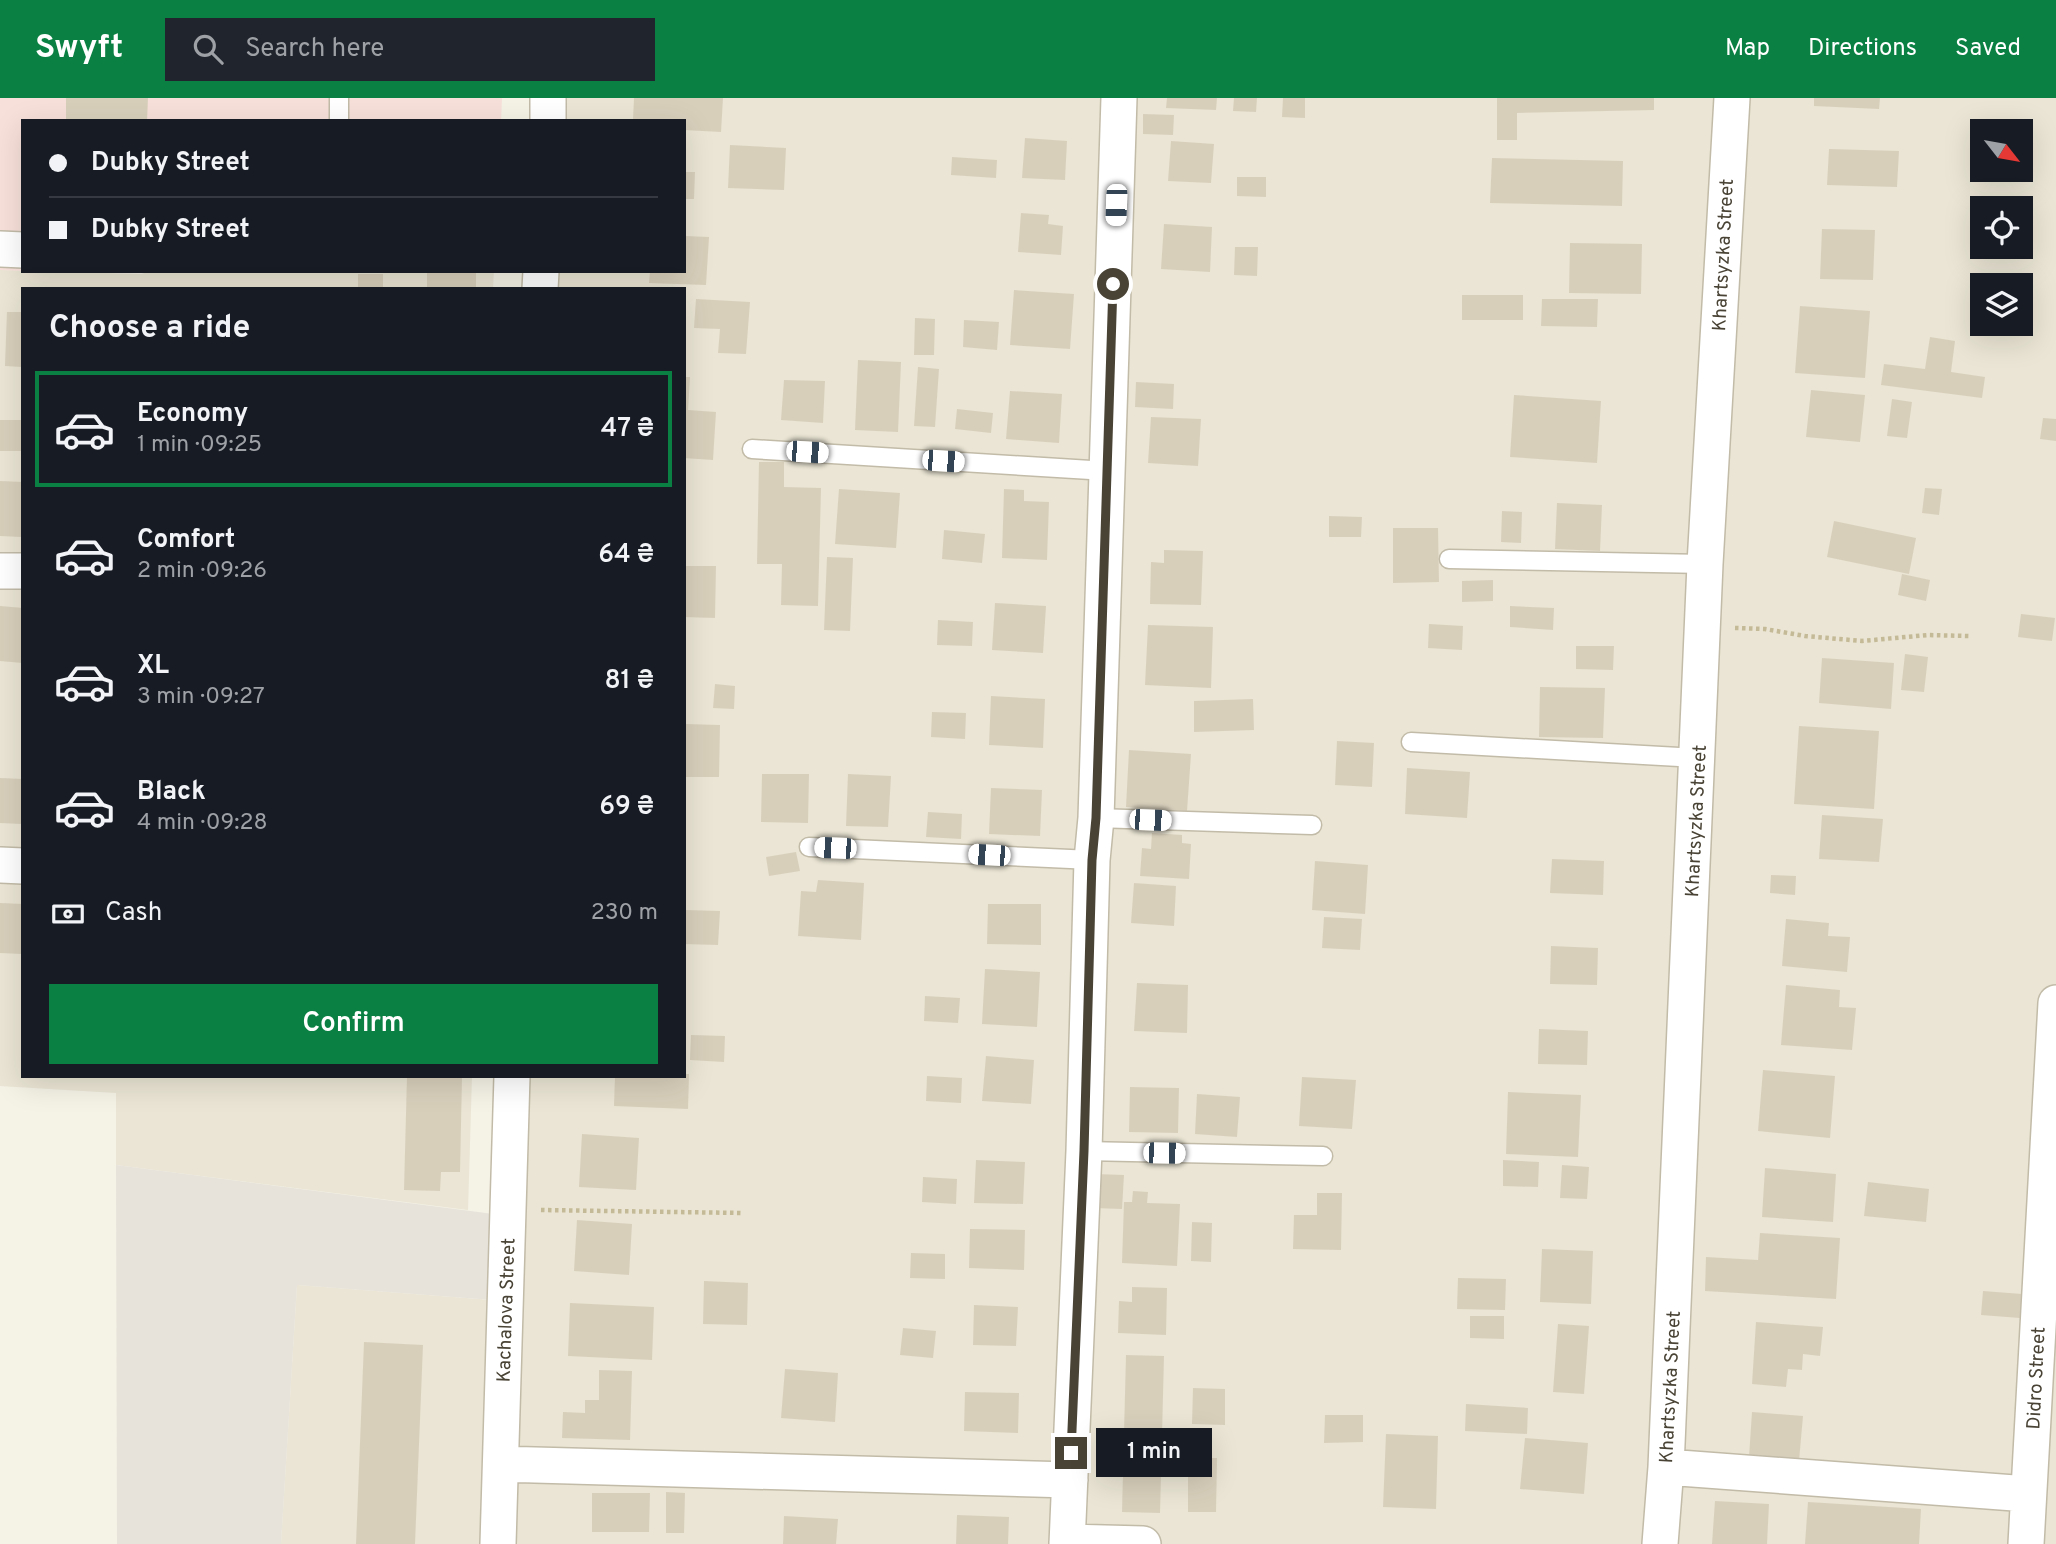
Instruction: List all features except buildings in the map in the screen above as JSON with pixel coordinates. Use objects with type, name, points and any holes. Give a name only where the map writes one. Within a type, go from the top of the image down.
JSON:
[{"type":"street","points":[[548,98],[548,119]]},
{"type":"street","points":[[1119,98],[1096,818],[1092,860],[1084,1151],[1067,1543],[1143,1544]]},
{"type":"street","name":"Khartsyzka Street","points":[[1660,1544],[1666,1467],[1705,564],[1732,98]]},
{"type":"street","points":[[0,249],[21,250]]},
{"type":"street","points":[[0,571],[21,571]]},
{"type":"street","points":[[0,865],[21,866]]},
{"type":"street","name":"Didro Street","points":[[2025,1544],[2056,1003]]},
{"type":"street","name":"Kachalova Street","points":[[498,1544],[512,1078]]},
{"type":"street","points":[[502,1464],[1070,1480]]},
{"type":"street","points":[[1666,1467],[2028,1494]]},
{"type":"lane","points":[[339,98],[339,119]]},
{"type":"lane","points":[[752,449],[1107,471]]},
{"type":"lane","points":[[1449,559],[1705,564]]},
{"type":"lane","points":[[1411,742],[1698,758]]},
{"type":"lane","points":[[1096,818],[1312,825]]},
{"type":"lane","points":[[809,847],[1092,860]]},
{"type":"lane","points":[[1084,1151],[1323,1156]]},
{"type":"path","points":[[1703,626],[1765,629],[1862,641],[1928,635],[1969,636]]},
{"type":"path","points":[[509,1209],[742,1213]]},
{"type":"shaded area","points":[[0,98],[502,98],[501,119],[21,119],[21,271],[0,270]]},
{"type":"shaded area","points":[[548,98],[2056,98],[2056,1544],[281,1544],[297,1285],[504,1301],[512,1078],[686,1078],[686,287],[540,287],[541,273],[686,273],[686,119],[548,119]]},
{"type":"shaded area","points":[[0,270],[21,271],[21,273],[141,274],[494,273],[493,287],[21,287],[21,1078],[472,1078],[468,1210],[116,1165],[116,1093],[0,1086]]},
{"type":"shaded area","points":[[116,1165],[509,1216],[505,1301],[297,1285],[281,1544],[117,1544]]},
{"type":"route","points":[[1071,1453],[1084,1151],[1092,860],[1096,818],[1113,284]]}]
